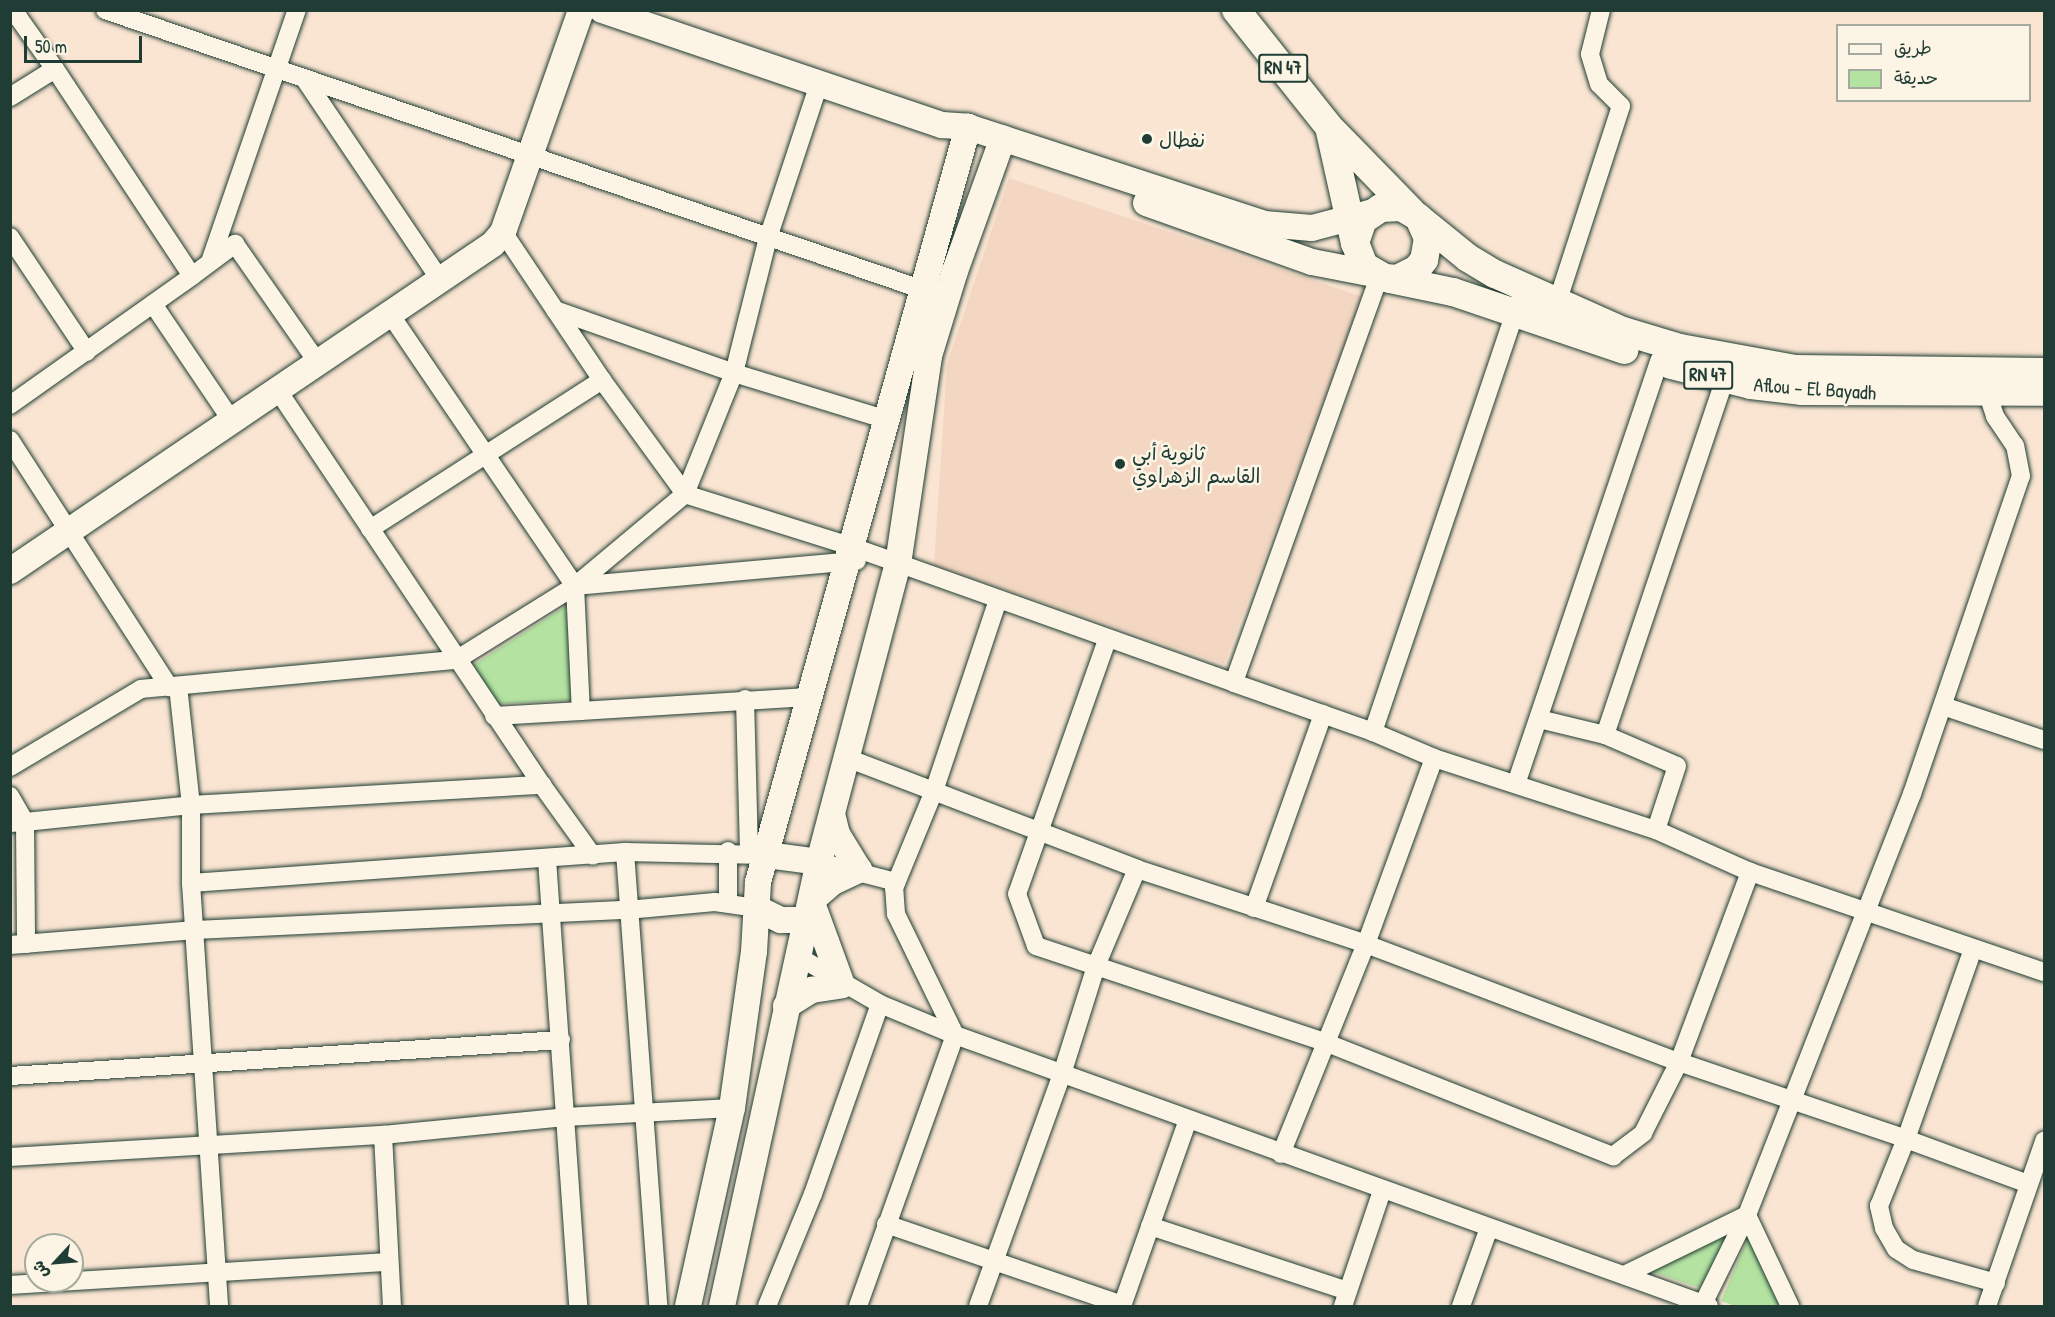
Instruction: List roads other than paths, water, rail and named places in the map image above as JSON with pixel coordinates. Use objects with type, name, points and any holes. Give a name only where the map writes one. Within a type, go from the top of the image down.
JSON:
[{"type":"main road","name":"RN 47","points":[[1236,10],[1329,127],[1359,224]]},
{"type":"main road","name":"Aflou - El Bayadh","points":[[1329,127],[1415,215],[1519,300],[1659,361],[1725,380],[1810,391],[2044,392]]},
{"type":"main road","points":[[1391,206],[1415,215],[1428,238],[1424,260],[1407,275],[1379,276],[1358,256],[1359,224],[1391,206]]},
{"type":"main road","name":"Aflou - El Bayadh","points":[[1379,276],[1453,292],[1557,303],[1623,331],[1737,361],[1854,372],[2044,372]]},
{"type":"street","points":[[105,10],[278,67],[304,78],[921,289]]},
{"type":"street","points":[[210,262],[297,10]]},
{"type":"street","points":[[10,571],[493,244],[502,232],[581,10]]},
{"type":"street","points":[[1557,303],[1621,106],[1599,84],[1590,54],[1601,10]]},
{"type":"street","points":[[609,12],[966,134],[1264,224],[1312,228],[1359,224]]},
{"type":"street","points":[[16,14],[192,276]]},
{"type":"street","points":[[10,97],[55,69]]},
{"type":"street","points":[[304,78],[440,280]]},
{"type":"street","points":[[10,767],[141,689],[456,660],[575,586],[685,494],[734,373],[768,237],[819,84]]},
{"type":"street","points":[[758,854],[808,698],[884,419],[966,134]]},
{"type":"street","points":[[1001,145],[1312,261],[1379,276],[1234,683]]},
{"type":"street","points":[[722,1306],[786,1006],[811,908],[819,862],[846,758],[891,561],[929,356],[955,271],[1001,145]]},
{"type":"street","points":[[502,232],[602,380],[685,494],[847,554],[891,561],[1107,640],[1373,732],[1434,758],[1656,830],[1750,872],[1866,909],[1973,949],[2044,972]]},
{"type":"street","points":[[10,237],[87,352]]},
{"type":"street","points":[[10,405],[235,244],[318,363]]},
{"type":"street","points":[[1373,732],[1519,300]]},
{"type":"street","points":[[153,304],[232,421]]},
{"type":"street","points":[[555,310],[734,373],[884,419]]},
{"type":"street","points":[[390,314],[575,586],[581,711]]},
{"type":"street","points":[[1516,784],[1659,361]]},
{"type":"street","points":[[370,529],[602,380]]},
{"type":"street","points":[[1605,735],[1725,380]]},
{"type":"street","points":[[278,390],[456,660],[593,856]]},
{"type":"street","points":[[799,957],[842,985],[880,1004],[955,1035],[1705,1306],[1747,1215],[1790,1099],[1866,909],[1943,706],[2021,476],[2014,446],[1995,416],[1987,392]]},
{"type":"street","points":[[10,440],[174,686],[191,805],[191,884],[219,1306]]},
{"type":"street","points":[[575,586],[847,554]]},
{"type":"street","points":[[858,1306],[955,1035],[896,914],[893,894],[934,791],[998,600]]},
{"type":"street","points":[[1107,640],[1017,894],[1036,946],[1327,1043],[1613,1156],[1643,1133],[1679,1062],[1750,872]]},
{"type":"street","points":[[494,716],[745,699],[808,698]]},
{"type":"street","points":[[688,1306],[732,1108],[754,952],[758,854],[745,699]]},
{"type":"street","points":[[1943,706],[2044,740]]},
{"type":"street","points":[[1254,908],[1323,714]]},
{"type":"street","points":[[1539,719],[1605,735],[1677,766],[1656,830]]},
{"type":"street","points":[[846,758],[1137,869],[1366,944],[1679,1062],[1906,1138],[2028,1184]]},
{"type":"street","points":[[1281,1154],[1366,944],[1434,758]]},
{"type":"street","points":[[18,823],[191,805],[542,785]]},
{"type":"street","points":[[10,796],[18,823],[18,945],[195,930],[627,910],[728,902],[756,908],[781,920],[811,908],[833,882],[859,870]]},
{"type":"street","points":[[832,813],[837,834],[859,870]]},
{"type":"street","points":[[191,884],[626,852],[728,851],[819,862],[859,870],[896,882]]},
{"type":"street","points":[[728,851],[728,902]]},
{"type":"street","points":[[626,852],[627,910],[658,1306]]},
{"type":"street","points":[[547,859],[578,1306]]},
{"type":"street","points":[[978,1306],[1062,1074],[1096,966],[1137,869]]},
{"type":"street","points":[[811,908],[842,985]]},
{"type":"street","points":[[1973,949],[1906,1138],[1879,1206],[1884,1228],[1896,1249],[1913,1260],[1996,1283]]},
{"type":"street","points":[[786,1006],[812,990],[842,985]]},
{"type":"street","points":[[767,1306],[813,1194],[880,1004]]},
{"type":"street","points":[[10,1076],[561,1040]]},
{"type":"street","points":[[10,1157],[383,1135],[565,1117],[732,1108]]},
{"type":"street","points":[[886,1224],[996,1259],[1122,1306],[1188,1120]]},
{"type":"street","points":[[383,1135],[387,1262],[392,1306]]},
{"type":"street","points":[[1987,1306],[2044,1141]]},
{"type":"street","points":[[1150,1226],[1346,1299],[1382,1191]]},
{"type":"street","points":[[1624,1275],[1747,1215]]},
{"type":"street","points":[[1747,1215],[1790,1306]]},
{"type":"street","points":[[1461,1306],[1489,1228]]},
{"type":"street","points":[[10,1286],[387,1262]]},
{"type":"place","name":"نفطال","points":[[1147,139]]},
{"type":"place","name":"ثانوية أبي القاسم الزهراوي","points":[[1120,464]]}]
